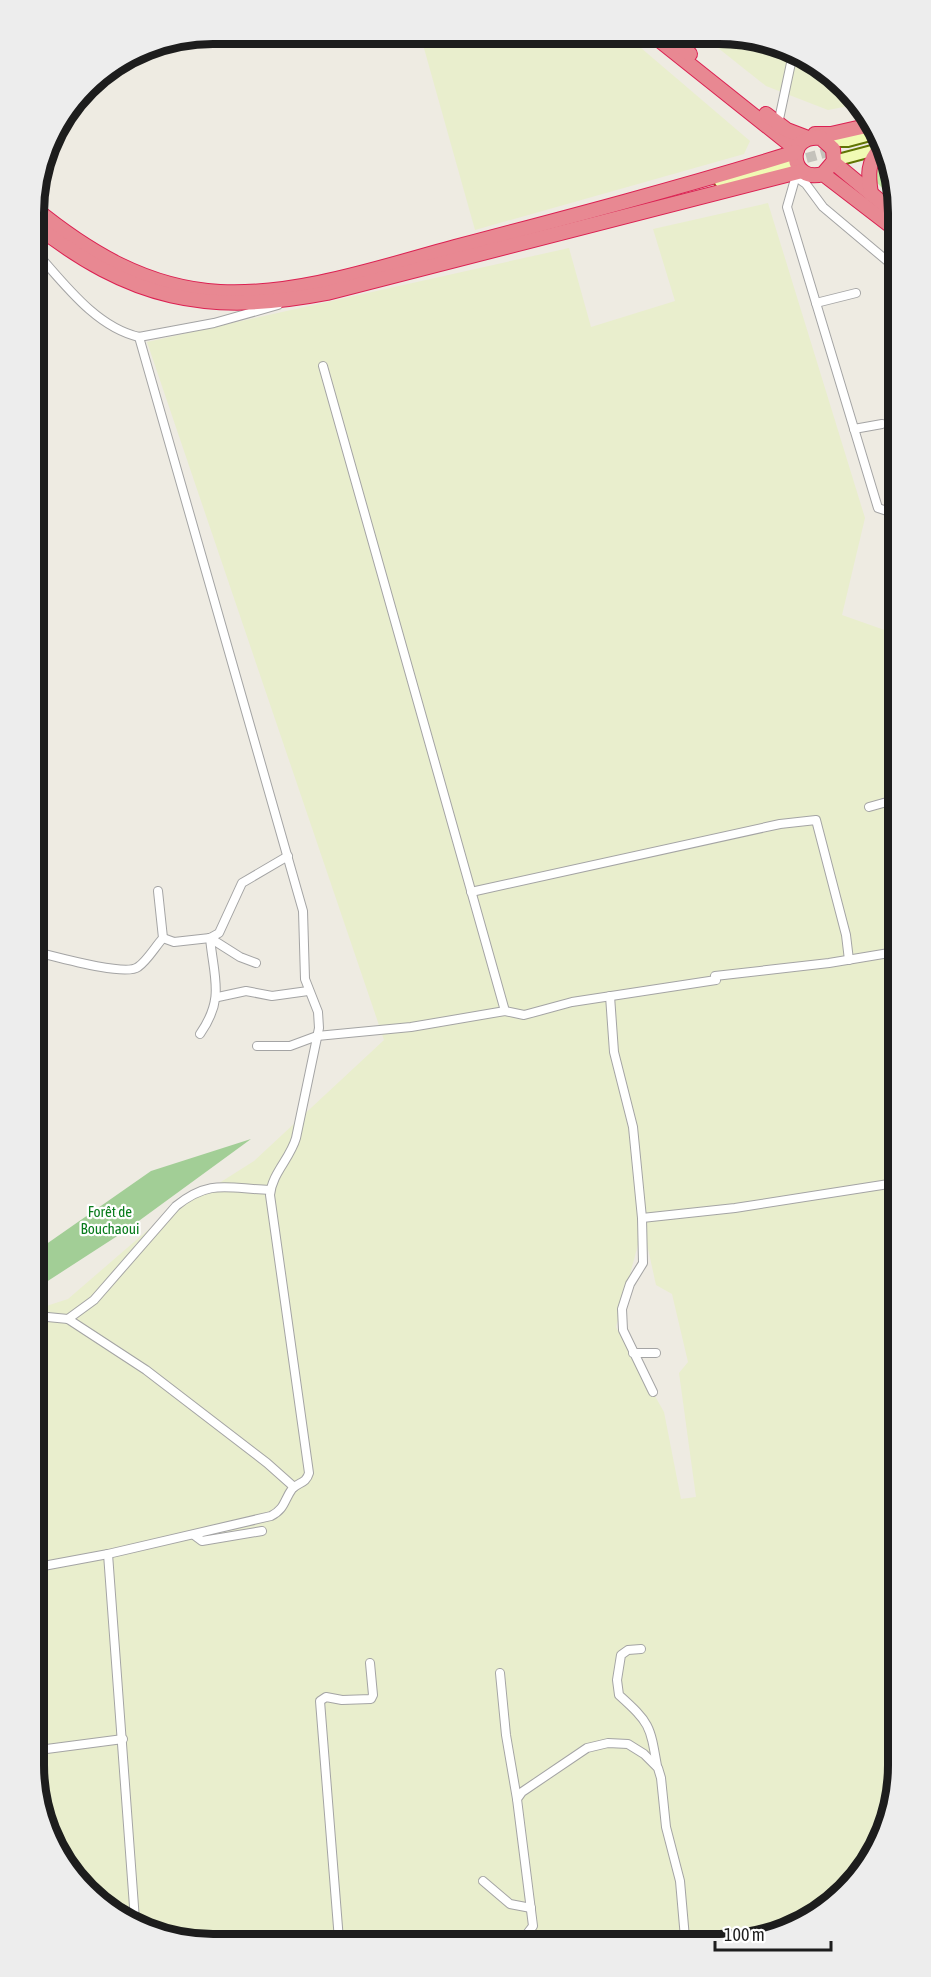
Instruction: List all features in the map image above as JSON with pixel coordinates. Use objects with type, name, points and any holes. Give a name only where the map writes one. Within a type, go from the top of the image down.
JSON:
[{"type":"highway","points":[[665,44],[779,128],[808,138],[821,138],[827,141],[837,157],[888,207]]},
{"type":"highway","points":[[679,44],[779,128],[796,164],[812,176],[823,174],[837,157]]},
{"type":"highway","points":[[779,128],[822,135],[864,126]]},
{"type":"highway","points":[[769,161],[776,147],[779,128]]},
{"type":"highway","points":[[44,231],[79,258],[106,273],[167,296],[244,304],[306,297],[544,239],[796,164],[808,138]]},
{"type":"highway","points":[[872,194],[868,172],[870,163],[877,153]]},
{"type":"highway","points":[[44,216],[65,233],[116,265],[167,283],[219,292],[288,289],[541,225],[769,161],[796,164]]},
{"type":"highway","points":[[823,174],[888,224]]},
{"type":"main road","points":[[827,141],[848,141],[869,135]]},
{"type":"main road","points":[[837,157],[874,146]]},
{"type":"main road","points":[[541,225],[638,204],[796,164]]},
{"type":"street","points":[[779,128],[791,63]]},
{"type":"street","points":[[796,164],[806,184],[823,207],[888,261]]},
{"type":"street","points":[[796,164],[787,207],[878,508],[888,511]]},
{"type":"street","points":[[44,260],[101,318],[128,334],[139,336],[214,323],[306,297]]},
{"type":"street","points":[[816,303],[856,293]]},
{"type":"street","points":[[44,1566],[108,1554],[271,1516],[284,1508],[294,1487],[306,1480],[309,1469],[270,1190],[274,1177],[294,1146],[317,1036],[318,1012],[305,979],[303,910],[139,336]]},
{"type":"street","points":[[323,366],[505,1011]]},
{"type":"street","points":[[854,429],[882,424]]},
{"type":"street","points":[[869,807],[888,802]]},
{"type":"street","points":[[471,892],[780,824],[816,820],[846,935],[849,960]]},
{"type":"street","points":[[162,938],[174,942],[210,938],[219,933],[242,884],[269,865],[288,856]]},
{"type":"street","points":[[44,954],[132,970],[138,967],[162,938],[158,891]]},
{"type":"street","points":[[210,938],[240,957],[256,963]]},
{"type":"street","points":[[200,1034],[212,1017],[218,997],[210,938]]},
{"type":"street","points":[[257,1046],[290,1046],[317,1036],[411,1027],[505,1011],[524,1015],[572,1002],[715,978],[888,953]]},
{"type":"street","points":[[218,997],[246,991],[272,996],[308,991]]},
{"type":"street","points":[[610,996],[614,1052],[633,1127],[642,1218],[643,1263],[630,1284],[622,1309],[623,1330],[653,1392]]},
{"type":"street","points":[[642,1218],[735,1208],[887,1184]]},
{"type":"street","points":[[68,1319],[94,1300],[176,1206],[192,1193],[206,1187],[270,1190]]},
{"type":"street","points":[[44,1317],[68,1319],[146,1370],[267,1463],[294,1487]]},
{"type":"street","points":[[633,1353],[656,1353]]},
{"type":"street","points":[[194,1535],[202,1541],[262,1531]]},
{"type":"street","points":[[108,1554],[135,1914]]},
{"type":"street","points":[[641,1649],[628,1650],[621,1655],[617,1680],[619,1695],[645,1719],[652,1734],[666,1827],[680,1881],[685,1934]]},
{"type":"street","points":[[339,1934],[320,1701],[326,1697],[342,1700],[371,1699],[374,1695],[370,1663]]},
{"type":"street","points":[[500,1673],[506,1735],[517,1799],[533,1926],[527,1934]]},
{"type":"street","points":[[44,1749],[123,1739]]},
{"type":"street","points":[[517,1799],[522,1792],[587,1748],[608,1743],[628,1744],[644,1754],[658,1768]]},
{"type":"street","points":[[483,1881],[510,1904],[531,1908]]},
{"type":"green space","points":[[423,44],[636,44],[750,141],[744,154],[475,230]]},
{"type":"green space","points":[[713,44],[752,47],[773,52],[793,61],[830,85],[850,106],[828,110],[766,86]]},
{"type":"green space","points":[[880,163],[886,192],[876,182],[875,168]]},
{"type":"green space","points":[[768,203],[865,518],[842,615],[888,631],[887,1776],[882,1808],[865,1849],[853,1867],[830,1892],[783,1921],[741,1932],[719,1934],[212,1934],[158,1925],[119,1905],[85,1876],[66,1849],[56,1829],[45,1787],[44,1307],[68,1299],[156,1223],[254,1161],[384,1040],[147,342],[569,248],[591,327],[675,301],[653,229]],"holes":[[[643,1226],[656,1285],[672,1294],[688,1362],[679,1373],[696,1497],[681,1499],[664,1412],[616,1327]]]},
{"type":"green space","name":"Forêt de Bouchaoui","points":[[251,1139],[125,1231],[44,1283],[44,1245],[151,1171]]},
{"type":"tunnel","points":[[792,162],[839,149]]}]
